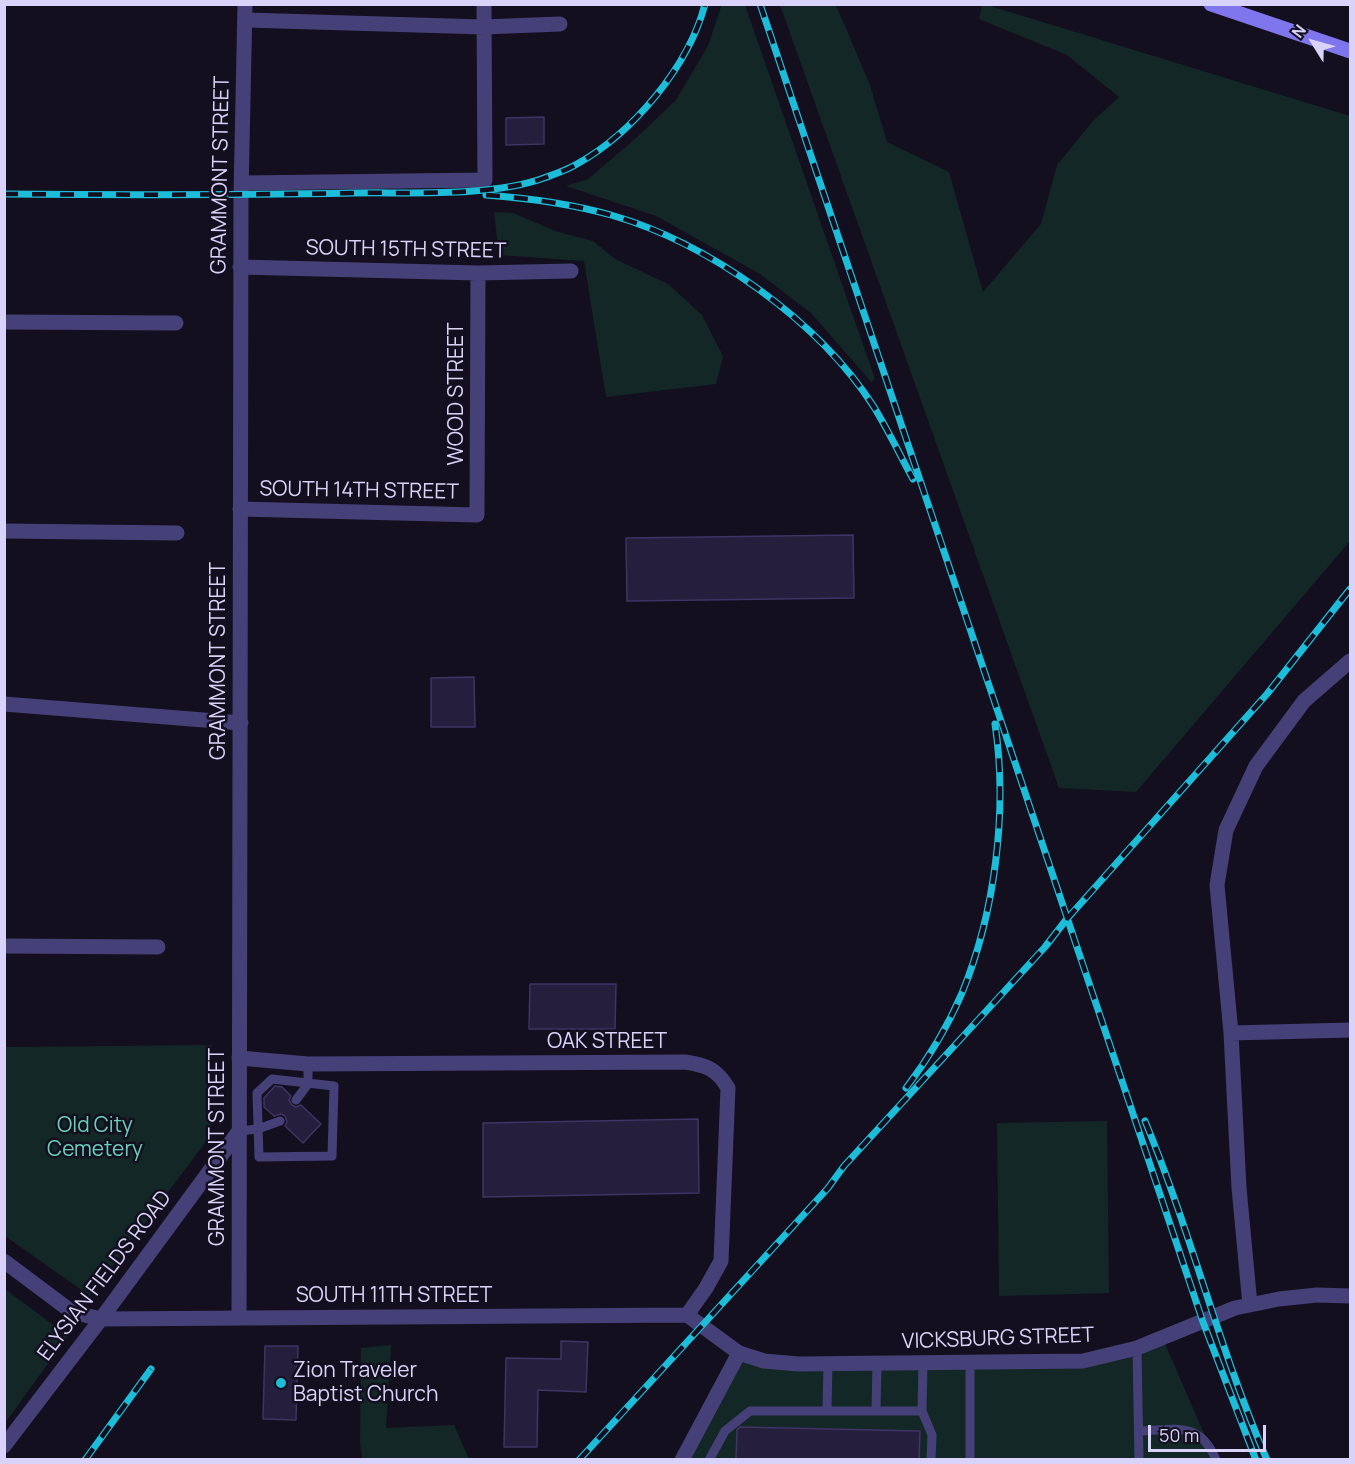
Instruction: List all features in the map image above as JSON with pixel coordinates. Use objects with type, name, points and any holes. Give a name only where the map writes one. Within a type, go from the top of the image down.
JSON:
[{"type":"main road","points":[[1211,4],[1350,51]]},
{"type":"street","points":[[242,183],[485,180],[484,4]]},
{"type":"street","points":[[245,12],[484,27],[560,24]]},
{"type":"street","name":"GRAMMONT STREET","points":[[239,1318],[240,267],[245,12]]},
{"type":"street","name":"SOUTH 15TH STREET","points":[[240,267],[478,273],[571,271]]},
{"type":"street","name":"WOOD STREET","points":[[477,515],[478,273]]},
{"type":"street","points":[[4,322],[176,323]]},
{"type":"street","name":"SOUTH 14TH STREET","points":[[240,509],[477,515]]},
{"type":"street","points":[[4,531],[177,532]]},
{"type":"street","points":[[1250,1305],[1239,1188],[1231,1033],[1217,885],[1226,830],[1256,766],[1304,701],[1350,662]]},
{"type":"street","points":[[4,704],[241,723]]},
{"type":"street","points":[[4,946],[158,947]]},
{"type":"street","points":[[1231,1033],[1350,1030]]},
{"type":"street","name":"OAK STREET","points":[[239,1058],[308,1064],[685,1062],[703,1065],[720,1075],[728,1088],[721,1261],[687,1315]]},
{"type":"street","name":"ELYSIAN FIELDS ROAD","points":[[4,1446],[101,1319],[239,1131]]},
{"type":"street","name":"SOUTH 11TH STREET","points":[[4,1261],[72,1312],[101,1319],[687,1315]]},
{"type":"street","name":"VICKSBURG STREET","points":[[687,1315],[739,1353],[764,1361],[798,1364],[1083,1361],[1137,1348],[1235,1308],[1317,1295],[1350,1296]]},
{"type":"street","points":[[682,1460],[739,1353]]},
{"type":"lane","points":[[296,1100],[308,1084],[308,1064]]},
{"type":"lane","points":[[272,1079],[334,1086],[332,1156],[259,1156],[258,1129],[257,1093],[272,1079]]},
{"type":"lane","points":[[239,1131],[258,1129],[280,1121]]},
{"type":"lane","points":[[1137,1348],[1139,1460]]},
{"type":"lane","points":[[923,1362],[922,1411],[932,1435],[931,1460]]},
{"type":"lane","points":[[970,1362],[970,1460]]},
{"type":"lane","points":[[826,1411],[828,1363]]},
{"type":"lane","points":[[876,1411],[877,1363]]},
{"type":"lane","points":[[709,1460],[725,1431],[750,1411],[922,1411]]},
{"type":"lane","points":[[1138,1431],[1190,1429],[1210,1444],[1216,1460]]},
{"type":"green space","points":[[722,4],[745,5],[875,379],[871,382],[812,314],[760,274],[656,216],[566,186],[588,179],[676,100],[708,46]]},
{"type":"green space","points":[[780,5],[836,5],[870,85],[887,142],[949,172],[983,292],[1041,224],[1057,165],[1093,121],[1119,97],[1067,55],[979,19],[982,5],[1350,116],[1350,541],[1136,792],[1059,788]]},
{"type":"green space","points":[[494,212],[513,213],[555,231],[593,241],[615,259],[668,284],[702,315],[723,356],[716,384],[606,397],[584,261],[499,255]]},
{"type":"green space","name":"Old City Cemetery","points":[[212,1045],[211,1135],[90,1296],[5,1236],[5,1047]]},
{"type":"green space","points":[[1107,1121],[1109,1293],[999,1296],[997,1123]]},
{"type":"green space","points":[[5,1289],[68,1336],[5,1423]]},
{"type":"green space","points":[[1163,1339],[1215,1459],[682,1460],[739,1353],[764,1361],[1083,1361]]},
{"type":"green space","points":[[391,1345],[386,1428],[454,1425],[469,1459],[362,1459],[360,1440],[361,1348]]},
{"type":"building","points":[[544,117],[544,144],[506,145],[506,118]]},
{"type":"building","points":[[853,535],[854,598],[627,601],[626,538]]},
{"type":"building","points":[[474,677],[475,727],[431,727],[431,678]]},
{"type":"building","points":[[530,984],[616,984],[615,1029],[529,1029]]},
{"type":"building","points":[[275,1086],[282,1087],[291,1096],[289,1100],[292,1105],[296,1107],[301,1105],[321,1124],[303,1143],[285,1126],[287,1122],[285,1116],[281,1114],[274,1116],[264,1107],[264,1098]]},
{"type":"building","points":[[698,1119],[699,1193],[483,1197],[483,1123]]},
{"type":"building","points":[[561,1341],[588,1342],[586,1392],[538,1390],[537,1447],[504,1447],[506,1358],[561,1359]]},
{"type":"building","name":"Zion Traveler Baptist Church","points":[[265,1346],[298,1346],[296,1420],[263,1419]]},
{"type":"building","points":[[740,1427],[920,1431],[919,1460],[736,1460],[737,1430]]},
{"type":"railway","points":[[4,194],[425,193],[475,191],[523,184],[577,164],[598,151],[638,116],[656,96],[686,51],[705,4]]},
{"type":"railway","points":[[760,4],[1203,1322],[1256,1460]]},
{"type":"railway","points":[[486,195],[549,202],[611,215],[648,228],[723,265],[759,289],[792,316],[851,375],[874,407],[913,479]]},
{"type":"railway","points":[[579,1460],[1045,947],[1066,920],[1267,694],[1350,589]]},
{"type":"railway","points":[[906,1088],[922,1066],[950,1018],[962,993],[983,929],[996,861],[999,826],[999,757],[995,724]]},
{"type":"railway","points":[[1145,1121],[1177,1205],[1234,1376],[1267,1460]]},
{"type":"railway","points":[[85,1460],[151,1369]]},
{"type":"place","name":"Zion Traveler Baptist Church","points":[[281,1383]]}]
